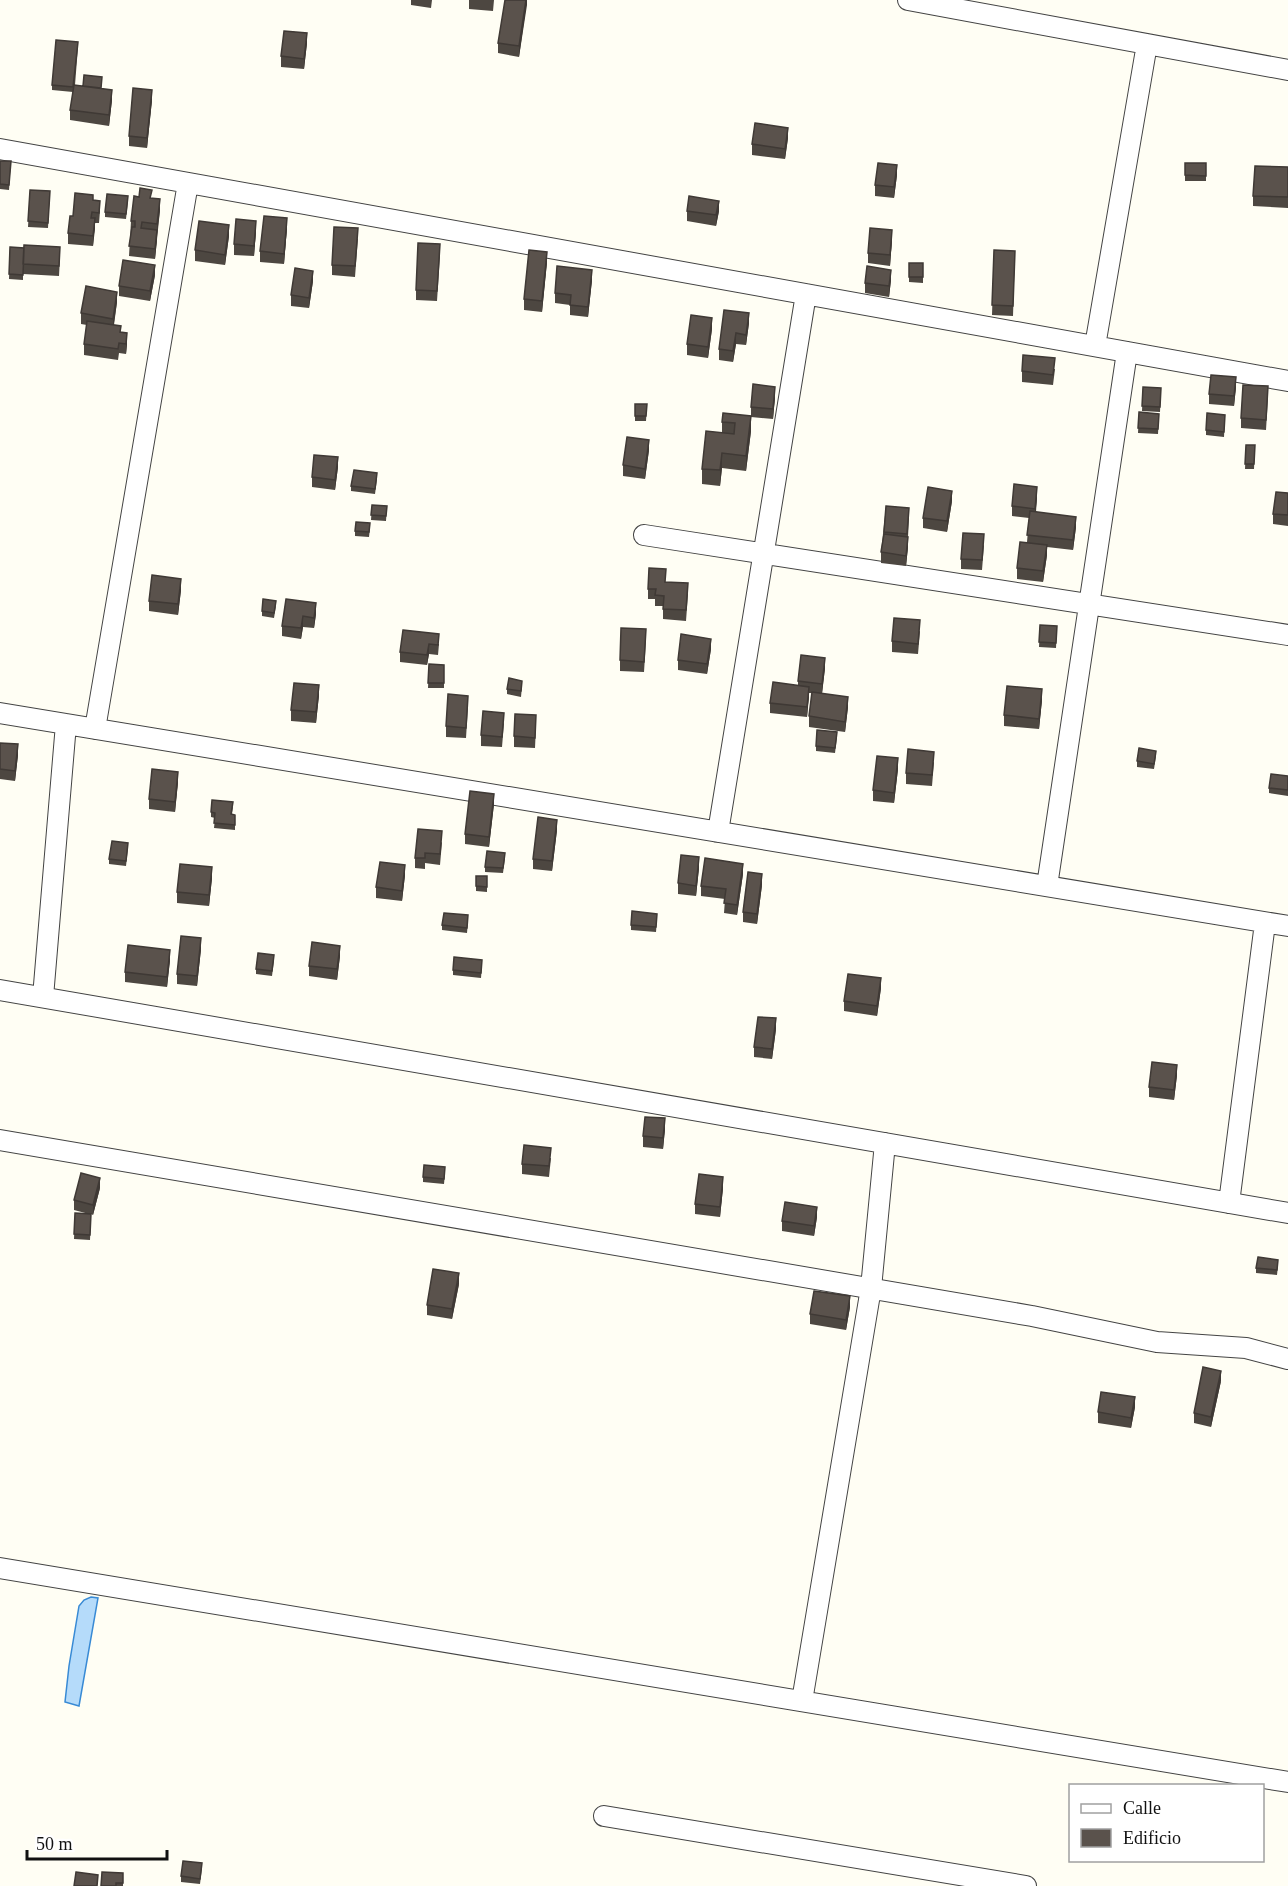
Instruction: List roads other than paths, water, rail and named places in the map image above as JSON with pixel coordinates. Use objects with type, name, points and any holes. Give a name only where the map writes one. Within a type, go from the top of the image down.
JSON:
[{"type":"street","points":[[908,0],[1288,70]]},
{"type":"street","points":[[1095,346],[1147,44]]},
{"type":"street","points":[[0,149],[1288,381]]},
{"type":"street","points":[[95,729],[188,183]]},
{"type":"street","points":[[718,832],[806,294]]},
{"type":"street","points":[[1047,886],[1127,352]]},
{"type":"street","points":[[644,535],[1288,635]]},
{"type":"street","points":[[0,713],[1288,926]]},
{"type":"street","points":[[43,997],[66,724]]},
{"type":"street","points":[[1228,1203],[1265,923]]},
{"type":"street","points":[[0,990],[1288,1213]]},
{"type":"street","points":[[0,1140],[1032,1316],[1157,1342],[1246,1348],[1288,1359]]},
{"type":"street","points":[[802,1701],[871,1288],[885,1143]]},
{"type":"street","points":[[0,1568],[1288,1782]]},
{"type":"street","points":[[604,1816],[1026,1886]]},
{"type":"water","points":[[91,1597],[98,1598],[79,1706],[65,1702],[79,1606]]}]
